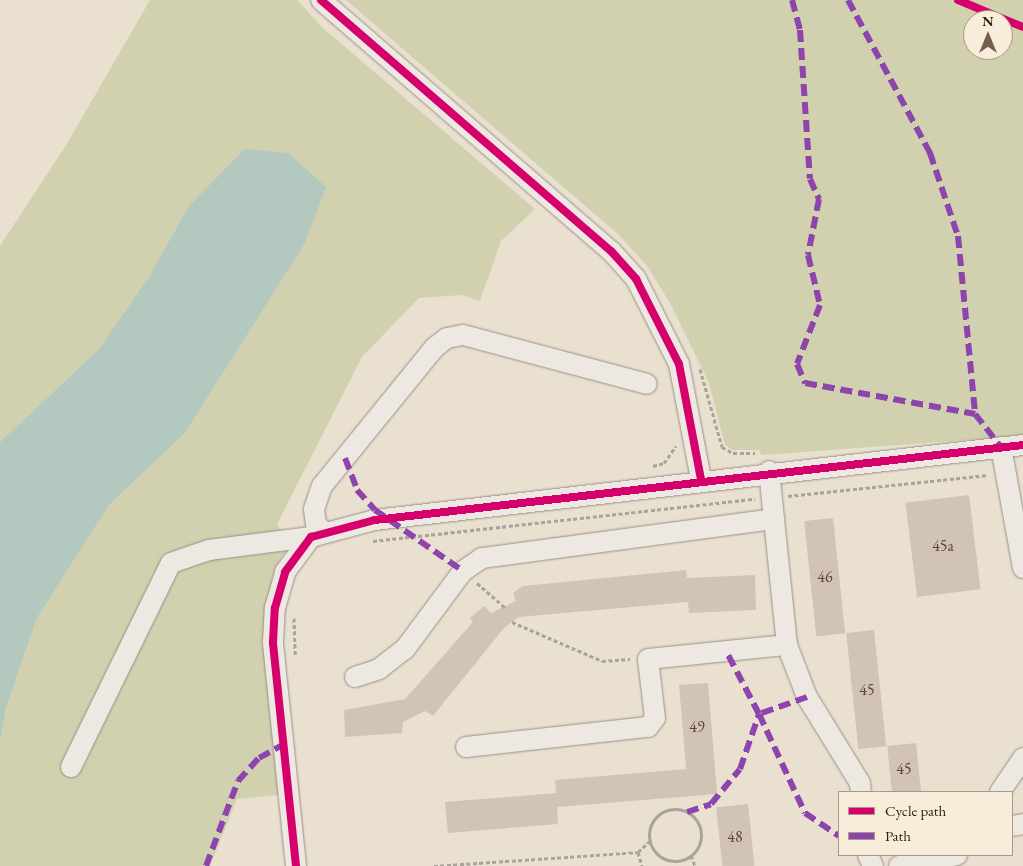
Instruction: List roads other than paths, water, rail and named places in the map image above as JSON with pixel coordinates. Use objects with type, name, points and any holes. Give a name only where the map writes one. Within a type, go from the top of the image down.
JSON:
[{"type":"street","points":[[321,0],[611,251],[636,279],[679,364],[701,478]]},
{"type":"street","points":[[296,866],[273,642],[275,608],[285,572],[317,535],[314,509],[322,486],[434,348],[448,338],[462,335],[647,384]]},
{"type":"street","points":[[71,767],[171,563],[209,550],[317,535],[375,520],[701,478],[1023,444]]},
{"type":"street","points":[[1001,447],[1023,568]]},
{"type":"street","points":[[769,471],[787,645],[807,697],[860,783],[861,791]]},
{"type":"street","points":[[355,677],[379,669],[406,649],[463,571],[482,558],[504,552],[774,519]]},
{"type":"street","points":[[466,747],[648,727],[655,718],[648,659],[787,645]]},
{"type":"street","points":[[1001,791],[1023,758]]},
{"type":"street","points":[[899,866],[955,861]]}]
